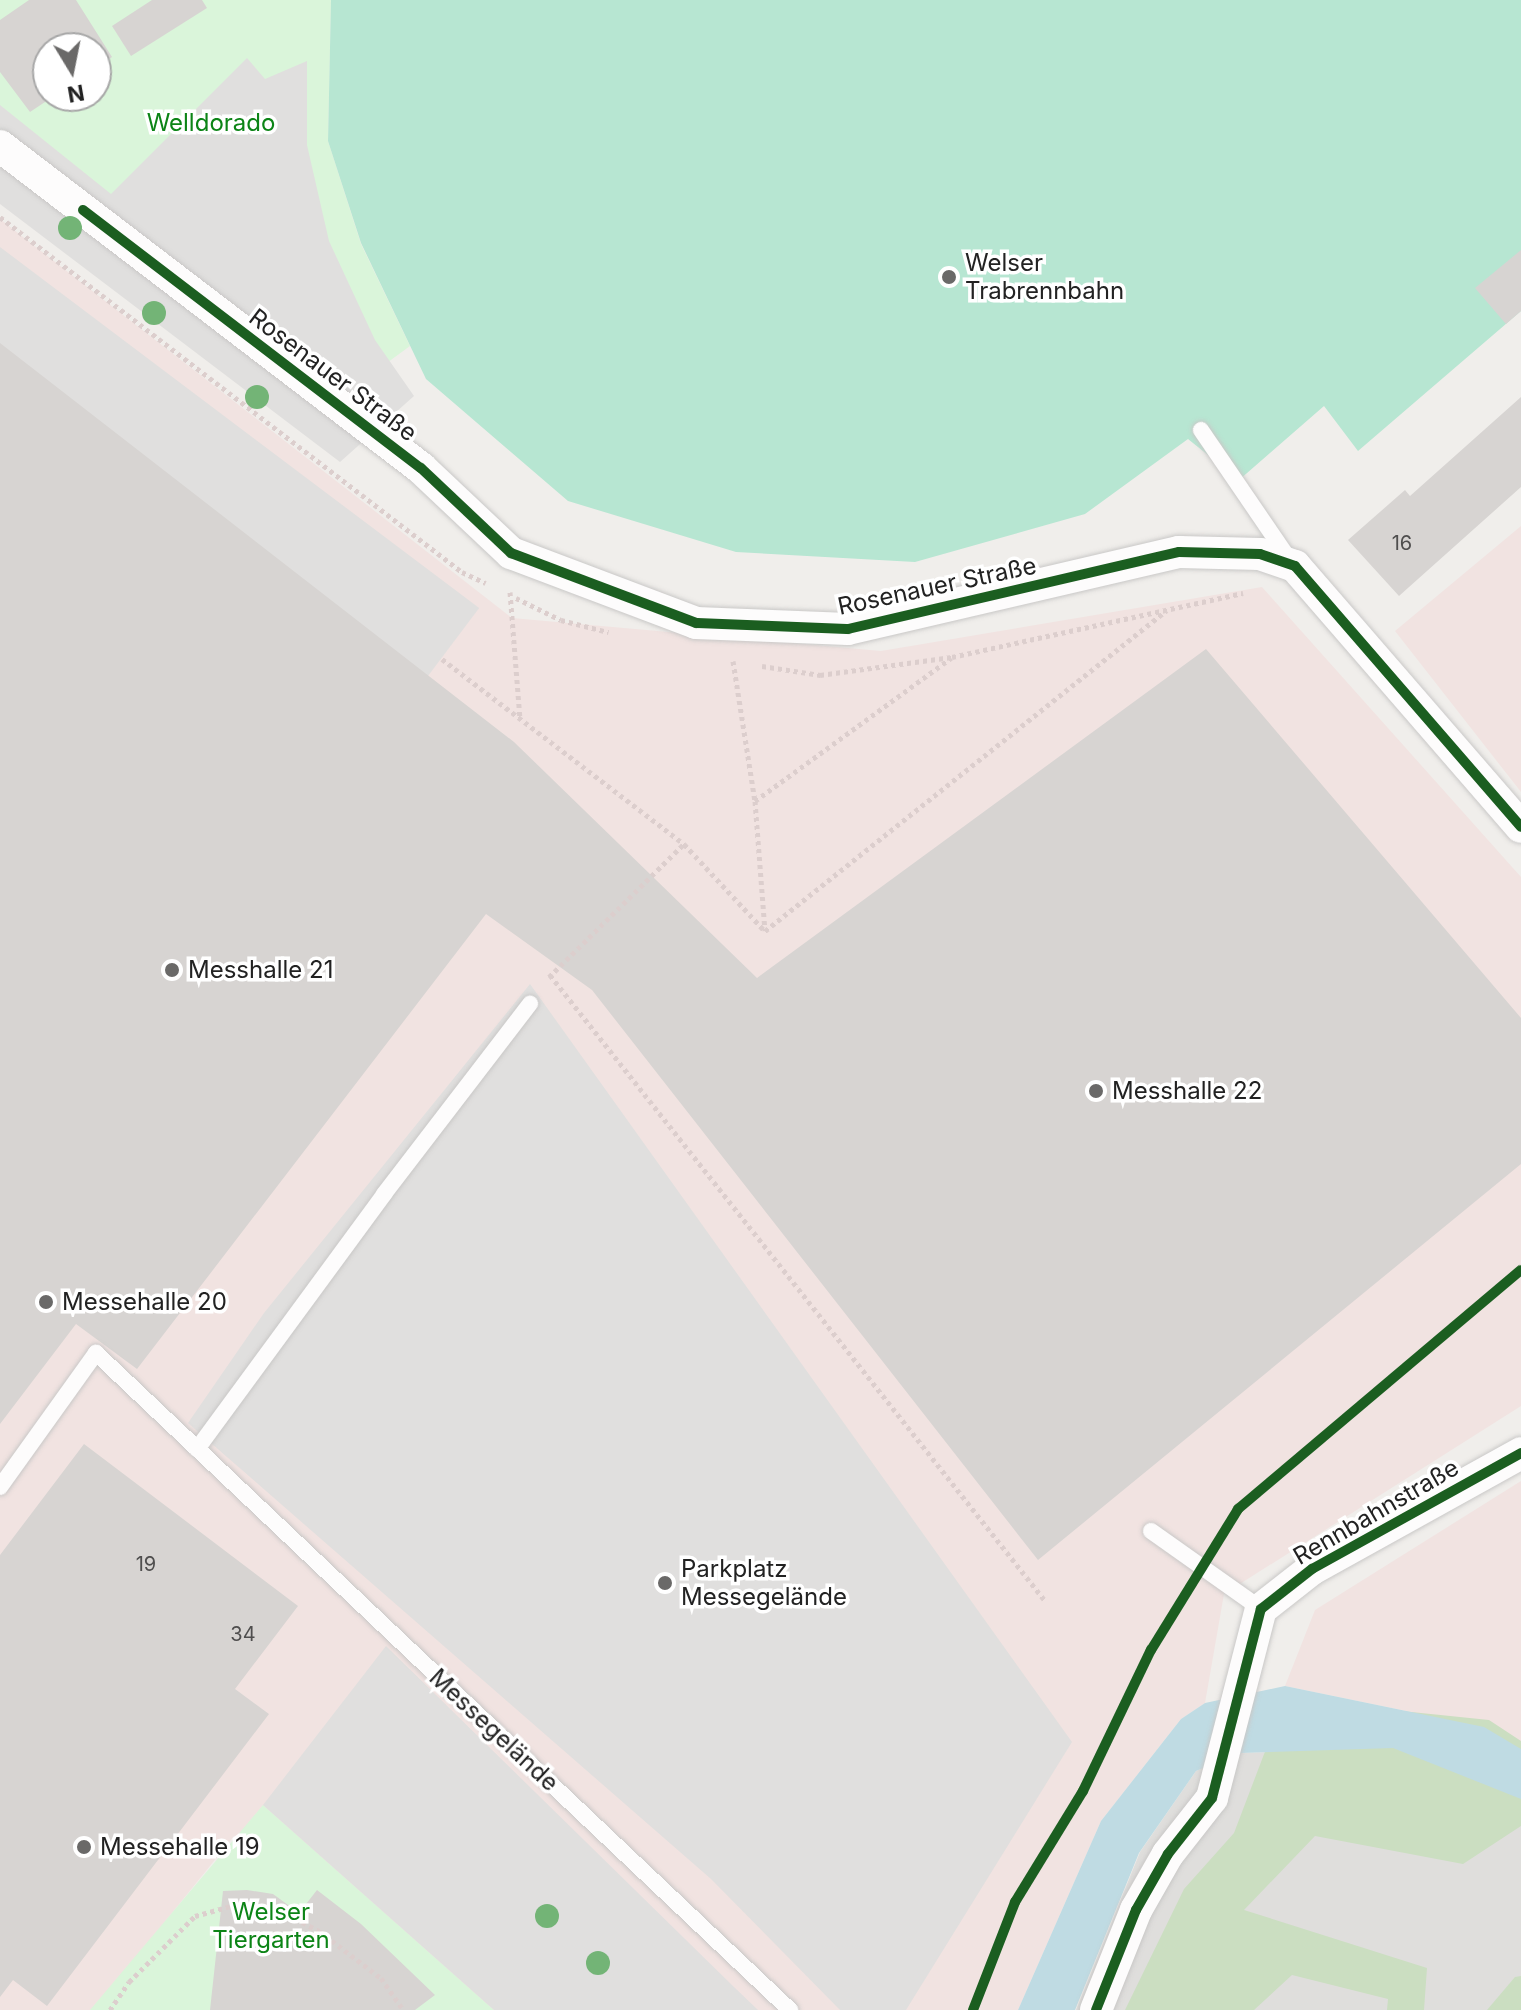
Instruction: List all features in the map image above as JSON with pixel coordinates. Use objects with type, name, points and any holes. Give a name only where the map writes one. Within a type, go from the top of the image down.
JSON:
[{"type":"street","name":"Rosenauer Straße","points":[[0,146],[421,468],[511,553],[569,578],[696,623],[848,629],[1179,552],[1260,554],[1295,566]]},
{"type":"street","points":[[1295,566],[1521,827]]},
{"type":"street","name":"Rennbahnstraße","points":[[1261,1609],[1312,1569],[1521,1453]]},
{"type":"street","points":[[1096,2010],[1136,1910],[1168,1854],[1212,1798],[1261,1609]]},
{"type":"lane","points":[[1201,430],[1295,566]]},
{"type":"lane","points":[[197,1449],[384,1194],[530,1004]]},
{"type":"lane","name":"Messegelände","points":[[0,1487],[96,1353],[790,2010]]},
{"type":"lane","points":[[1151,1531],[1261,1609]]},
{"type":"path","points":[[0,217],[462,572],[561,620],[622,636]]},
{"type":"path","points":[[511,553],[510,595],[520,719]]},
{"type":"path","points":[[721,659],[820,675],[952,657],[1249,592]]},
{"type":"path","points":[[765,931],[1171,607]]},
{"type":"path","points":[[755,801],[952,657]]},
{"type":"path","points":[[442,659],[684,844],[765,931]]},
{"type":"path","points":[[733,661],[755,801],[765,931]]},
{"type":"path","points":[[530,1004],[550,975],[684,844]]},
{"type":"path","points":[[550,975],[1046,1602]]},
{"type":"path","points":[[110,2010],[129,1982],[195,1916],[238,1904],[281,1911],[319,1931],[381,1978],[403,2010]]},
{"type":"shaded area","points":[[247,58],[265,79],[307,61],[307,145],[329,241],[375,340],[414,396],[340,462],[0,204],[0,105],[111,194]]},
{"type":"shaded area","points":[[0,219],[512,618],[881,651],[1262,587],[1521,877],[1521,1406],[1224,1594],[1205,1703],[1181,1719],[1101,1821],[1018,2010],[494,2010],[234,1836],[98,2005],[90,2010],[0,2010]]},
{"type":"shaded area","points":[[0,247],[479,608],[421,685],[0,367]]},
{"type":"shaded area","points":[[1521,526],[1521,792],[1395,631]]},
{"type":"shaded area","name":"Parkplatz Messegelände","points":[[530,984],[1072,1742],[906,2010],[840,2010],[711,1879],[188,1423],[264,1313]]},
{"type":"shaded area","points":[[1521,1481],[1521,1749],[1484,1727],[1285,1686],[1315,1610]]},
{"type":"shaded area","points":[[386,1646],[758,2010],[494,2010],[263,1805]]},
{"type":"shaded area","points":[[1393,1748],[1521,1799],[1521,2010],[1076,2010],[1140,1852],[1196,1771],[1241,1753]]},
{"type":"green space","name":"Welldorado","points":[[0,0],[331,0],[328,141],[361,244],[410,346],[354,387],[0,109]]},
{"type":"green space","name":"Welser Trabrennbahn","points":[[331,0],[1521,0],[1521,311],[1358,451],[1324,406],[1239,480],[1188,439],[1085,514],[915,562],[736,552],[568,501],[426,379],[361,243],[328,141]]},
{"type":"green space","points":[[1285,1699],[1489,1720],[1521,1741],[1521,1826],[1463,1864],[1315,1836],[1244,1910],[1427,1968],[1424,2010],[1387,2010],[1388,1999],[1292,1975],[1254,2010],[1125,2010],[1184,1889],[1234,1833]]},
{"type":"green space","name":"Welser Tiergarten","points":[[263,1805],[494,2010],[90,2010]]},
{"type":"green space","points":[[1521,1976],[1521,2010],[1487,2010],[1515,1977]]},
{"type":"water","points":[[1285,1686],[1484,1727],[1521,1749],[1521,1799],[1393,1748],[1241,1753],[1196,1771],[1139,1853],[1075,2010],[1018,2010],[1101,1821],[1181,1719],[1205,1703]]},
{"type":"building","points":[[29,0],[76,0],[96,32],[32,32],[30,112],[0,72],[0,20]]},
{"type":"building","points":[[152,0],[202,0],[207,8],[131,56],[112,26]]},
{"type":"building","points":[[1521,250],[1521,311],[1506,324],[1475,288]]},
{"type":"building","points":[[0,343],[514,742],[757,978],[1206,649],[1521,1018],[1521,1164],[1038,1560],[592,990],[486,914],[137,1369],[76,1324],[0,1424]]},
{"type":"building","points":[[1521,397],[1521,487],[1399,596],[1348,540],[1405,490],[1410,496]]},
{"type":"building","name":"Messehalle 19","points":[[84,1444],[298,1606],[235,1689],[269,1714],[47,2006],[13,1980],[0,1997],[0,1555]]},
{"type":"building","points":[[247,1890],[273,1894],[299,1913],[317,1890],[361,1924],[435,1995],[415,2010],[210,2010],[223,1891]]},
{"type":"cycle path","points":[[83,210],[421,468],[511,553],[696,623],[848,629],[1179,552],[1260,554],[1295,566],[1521,827]]},
{"type":"cycle path","points":[[973,2010],[1015,1902],[1083,1791],[1151,1650],[1238,1509],[1521,1270]]},
{"type":"cycle path","points":[[1096,2010],[1136,1910],[1168,1854],[1212,1798],[1261,1609],[1312,1569],[1521,1453]]},
{"type":"place","name":"Welser Trabrennbahn","points":[[949,277]]},
{"type":"place","name":"Messhalle 21","points":[[172,970]]},
{"type":"place","name":"Messhalle 22","points":[[1096,1091]]},
{"type":"place","name":"Messehalle 20","points":[[46,1302]]},
{"type":"place","name":"Parkplatz Messegelände","points":[[665,1583]]},
{"type":"place","name":"Messehalle 19","points":[[84,1847]]}]
